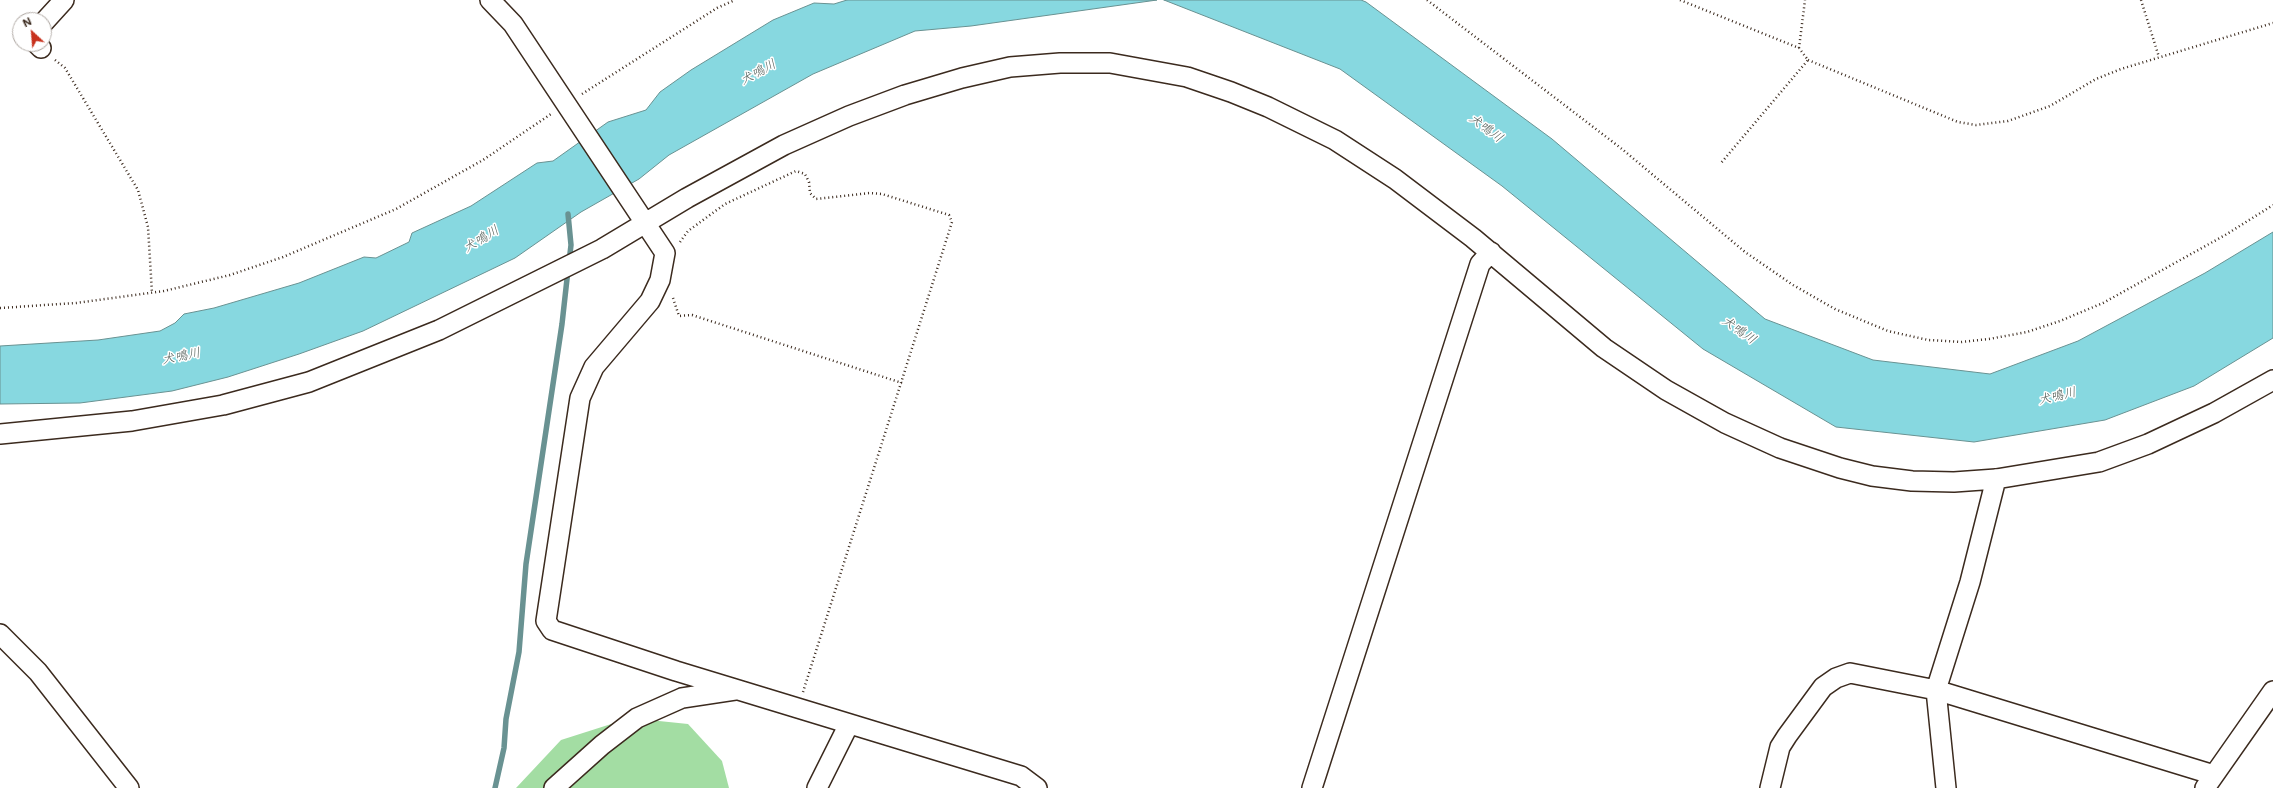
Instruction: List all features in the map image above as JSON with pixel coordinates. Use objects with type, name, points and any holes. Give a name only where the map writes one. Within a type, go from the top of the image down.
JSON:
[{"type":"street","points":[[52,13],[64,0]]},
{"type":"street","points":[[490,0],[513,24],[568,104],[665,253],[660,280],[650,301],[635,321],[594,367],[582,390],[546,621],[552,630],[676,671],[740,689],[1021,776],[1037,788]]},
{"type":"street","points":[[0,434],[132,421],[223,406],[309,382],[439,330],[602,249],[646,224],[687,198],[784,145],[849,116],[904,95],[1010,67],[1110,63],[1187,77],[1231,92],[1335,140],[1396,179],[1491,252],[1604,348],[1666,390],[1725,423],[1812,460],[1872,476],[1954,482],[1996,479],[2053,471],[2106,460],[2148,444],[2201,419],[2273,380]]},
{"type":"street","points":[[1312,788],[1480,264],[1491,252]]},
{"type":"street","points":[[1946,788],[1936,690],[1970,582],[1996,479]]},
{"type":"street","points":[[0,634],[38,672],[129,788]]},
{"type":"street","points":[[1770,788],[1780,747],[1823,687],[1836,678],[1850,673],[1936,690],[2209,781],[2273,691]]},
{"type":"street","points":[[554,788],[602,745],[637,718],[682,698],[740,689]]},
{"type":"street","points":[[818,788],[849,724]]},
{"type":"path","points":[[0,308],[76,303],[152,293],[230,275],[331,238],[389,212],[483,160],[717,8],[735,0]]},
{"type":"path","points":[[1427,0],[1622,149],[1745,252],[1793,285],[1835,309],[1888,331],[1928,340],[1960,342],[1989,339],[2027,332],[2060,321],[2103,303],[2227,234],[2273,205]]},
{"type":"path","points":[[1680,0],[1799,48],[1808,60],[1958,122],[1976,125],[2008,121],[2050,106],[2096,79],[2159,57],[2273,23]]},
{"type":"path","points":[[1799,48],[1805,0]]},
{"type":"path","points":[[2141,0],[2159,57]]},
{"type":"path","points":[[46,52],[65,68],[138,190],[148,227],[152,293]]},
{"type":"path","points":[[1721,163],[1808,60]]},
{"type":"path","points":[[677,249],[688,231],[726,204],[796,171],[805,174],[809,182],[810,193],[816,199],[870,193],[882,194],[949,215],[952,222],[798,708]]},
{"type":"path","points":[[672,296],[678,316],[692,315],[902,383]]},
{"type":"green space","points":[[630,718],[688,724],[722,761],[729,788],[516,788],[561,740]]},
{"type":"water","name":"犬鳴川","points":[[847,0],[1157,0],[971,26],[915,31],[813,74],[669,155],[639,179],[581,212],[515,258],[363,331],[299,354],[228,377],[172,391],[80,403],[0,404],[0,346],[98,340],[160,331],[175,323],[184,314],[214,308],[299,283],[364,257],[376,258],[409,242],[412,233],[471,206],[537,163],[553,161],[608,122],[646,110],[660,92],[691,70],[773,20],[814,3],[834,4]]},
{"type":"water","name":"犬鳴川","points":[[1164,0],[1361,0],[1366,2],[1552,139],[1765,319],[1873,360],[1990,374],[2078,341],[2205,273],[2273,232],[2273,338],[2194,386],[2105,420],[1974,442],[1836,427],[1703,349],[1502,186],[1340,69]]},
{"type":"waterway","points":[[568,214],[571,245],[569,262]]},
{"type":"waterway","points":[[495,788],[504,748],[506,719],[519,652],[526,564],[562,324],[568,270]]}]
